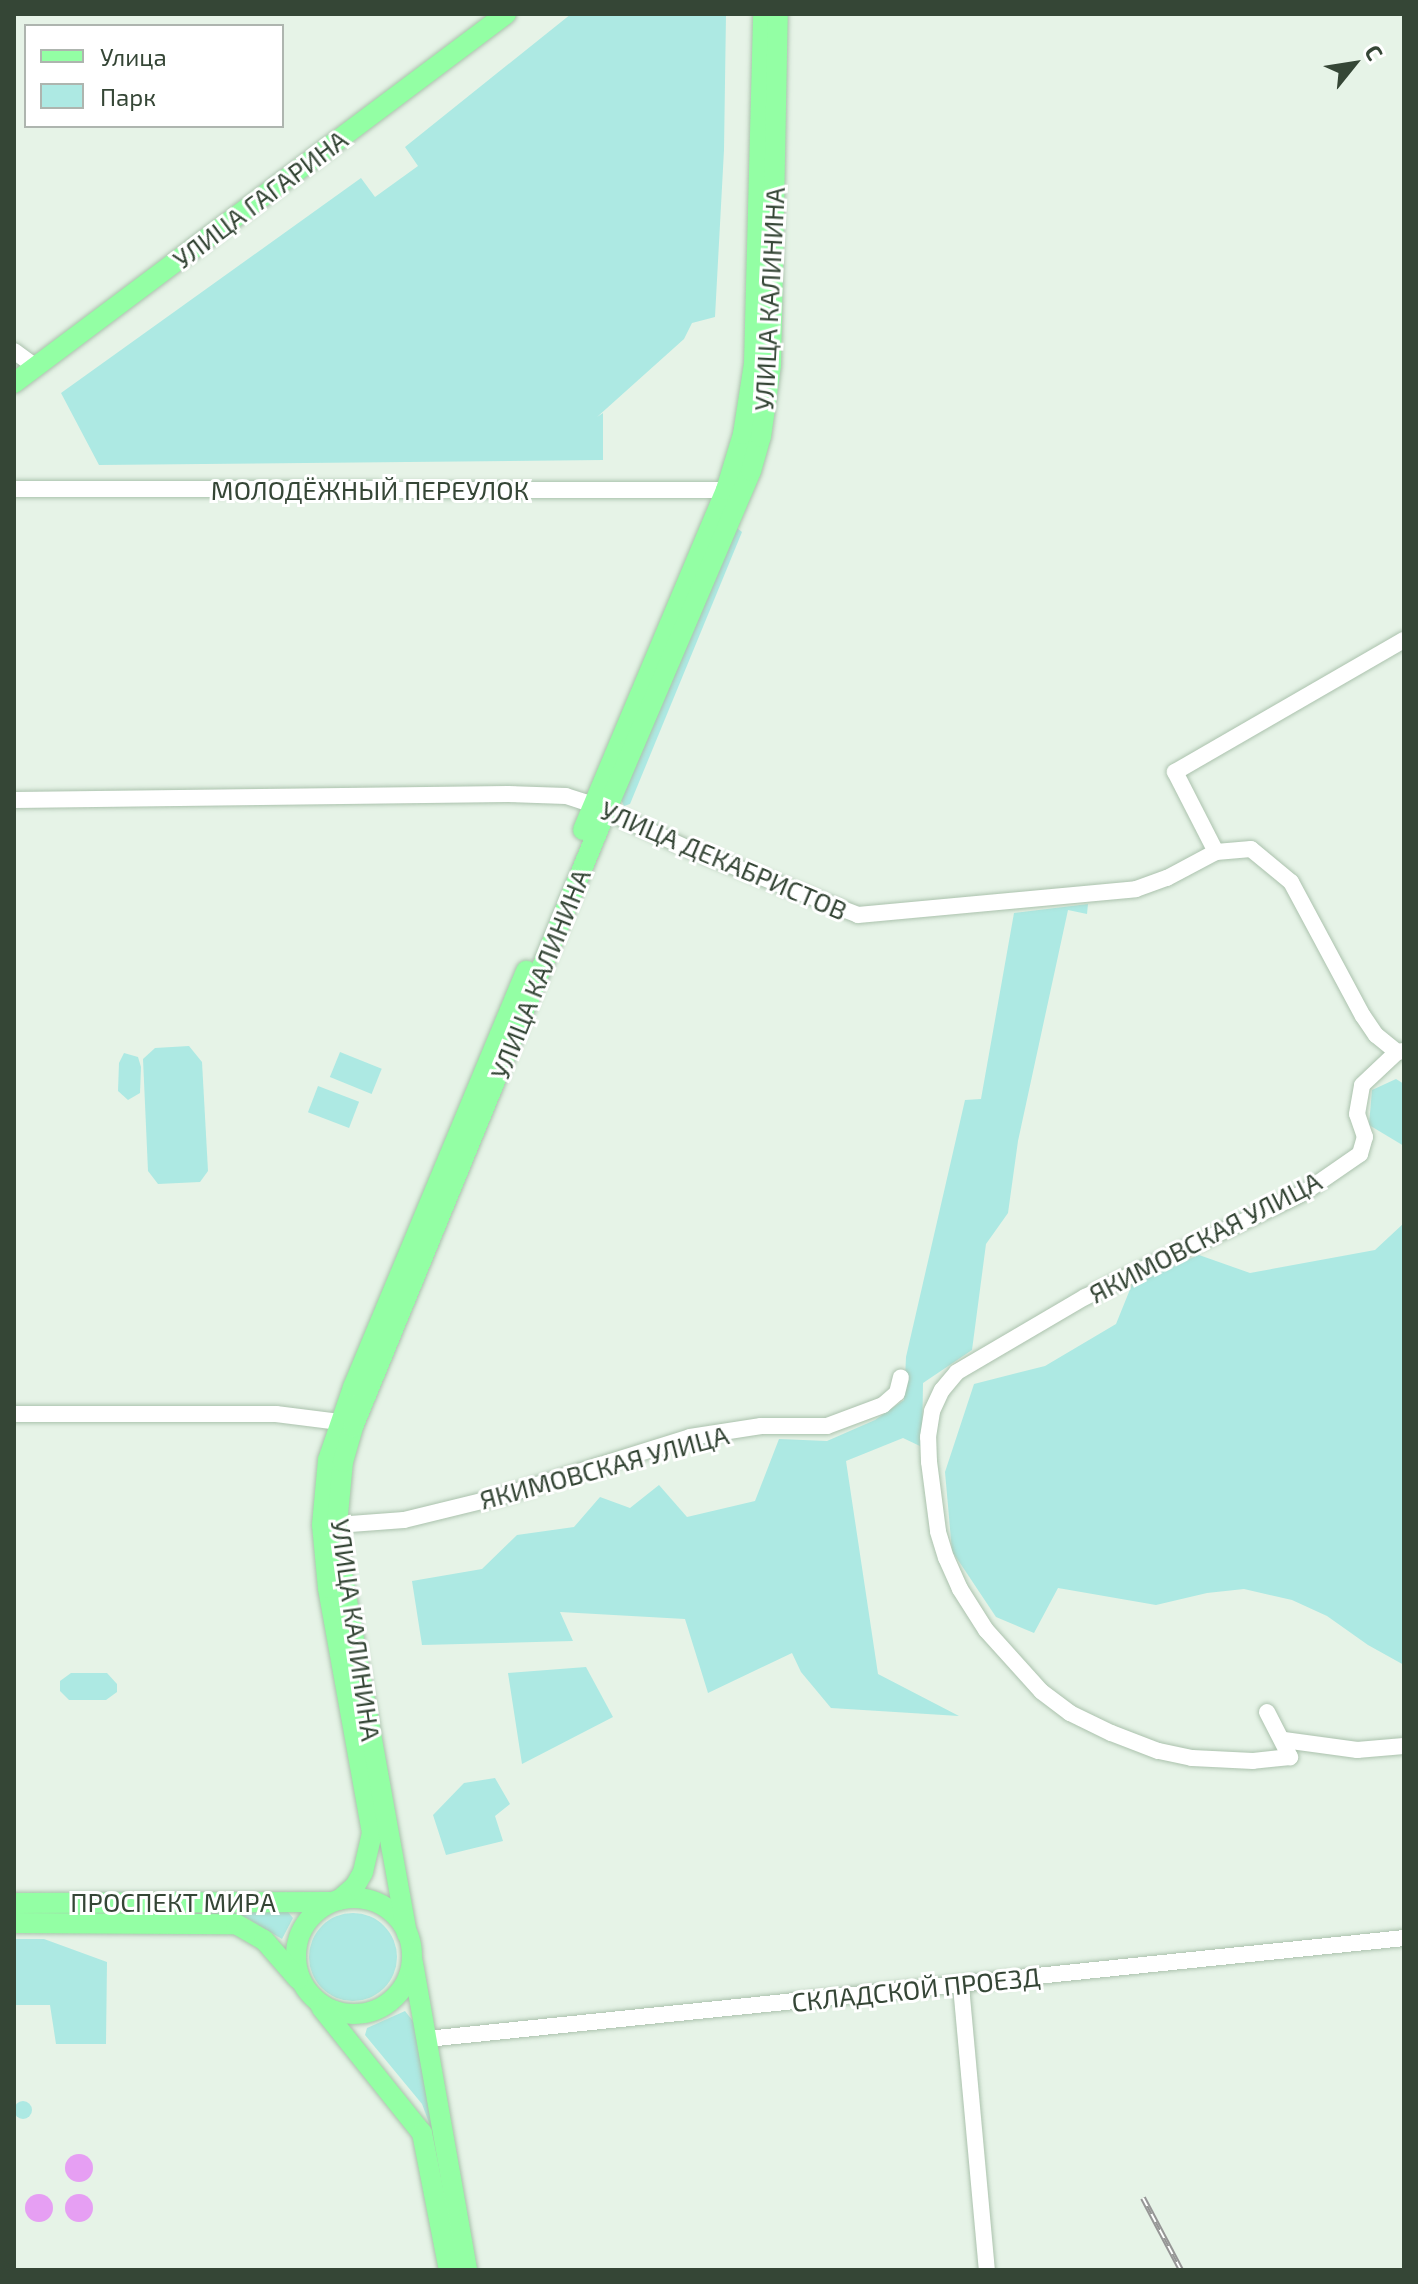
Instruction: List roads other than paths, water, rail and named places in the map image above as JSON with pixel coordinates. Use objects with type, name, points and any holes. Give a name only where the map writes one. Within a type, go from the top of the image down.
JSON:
[{"type":"main road","name":"УЛИЦА ГАГАРИНА","points":[[14,383],[184,250],[392,94],[490,14]]},
{"type":"main road","name":"УЛИЦА ГАГАРИНА","points":[[392,94],[506,14]]},
{"type":"main road","name":"УЛИЦА КАЛИНИНА","points":[[336,1901],[352,1889],[363,1872],[372,1833],[328,1588],[322,1525],[328,1460],[346,1424],[600,808],[726,490],[743,434],[754,364],[763,14]]},
{"type":"main road","name":"УЛИЦА КАЛИНИНА","points":[[600,808],[735,514],[761,437],[771,365],[778,14]]},
{"type":"main road","name":"УЛИЦА ГАГАРИНА","points":[[19,362],[184,250]]},
{"type":"main road","name":"УЛИЦА КАЛИНИНА","points":[[346,1424],[337,1525],[342,1572],[407,1934]]},
{"type":"main road","points":[[411,1956],[407,1978],[400,1991],[377,2009],[362,2013],[339,2012],[308,1991],[296,1961],[299,1937],[312,1916],[336,1901],[365,1899],[381,1905],[396,1917],[407,1934],[427,2039],[467,2270]]},
{"type":"main road","name":"ПРОСПЕКТ МИРА","points":[[14,1903],[336,1901]]},
{"type":"main road","name":"ПРОСПЕКТ МИРА","points":[[14,1923],[236,1924],[264,1940],[422,2133],[449,2270]]},
{"type":"street","name":"МОЛОДЁЖНЫЙ ПЕРЕУЛОК","points":[[14,489],[726,490]]},
{"type":"street","points":[[1401,1052],[1376,1035],[1363,1016],[1303,901],[1281,871],[1251,849],[1216,852],[1175,772],[1404,640]]},
{"type":"street","name":"УЛИЦА ДЕКАБРИСТОВ","points":[[14,800],[508,794],[566,796],[600,808],[689,849],[858,915],[1077,897],[1149,885],[1216,852]]},
{"type":"street","name":"ЯКИМОВСКАЯ УЛИЦА","points":[[1284,1740],[1290,1757],[1253,1761],[1192,1758],[1158,1751],[1111,1733],[1070,1713],[1041,1691],[986,1630],[960,1589],[938,1531],[928,1437],[932,1411],[942,1390],[957,1372],[1085,1297],[1305,1192],[1360,1154],[1365,1137],[1357,1114],[1362,1085],[1401,1052]]},
{"type":"street","name":"ЯКИМОВСКАЯ УЛИЦА","points":[[337,1525],[404,1520],[502,1496],[690,1437],[761,1426],[827,1426],[883,1405],[897,1393],[901,1377]]},
{"type":"street","points":[[14,1414],[276,1414],[346,1424]]},
{"type":"street","points":[[1267,1712],[1284,1740],[1357,1750],[1404,1746]]},
{"type":"street","name":"СКЛАДСКОЙ ПРОЕЗД","points":[[427,2039],[961,1986],[1248,1951],[1404,1938]]},
{"type":"street","points":[[961,1986],[987,2270]]},
{"type":"railway","points":[[1143,2198],[1181,2270]]}]
